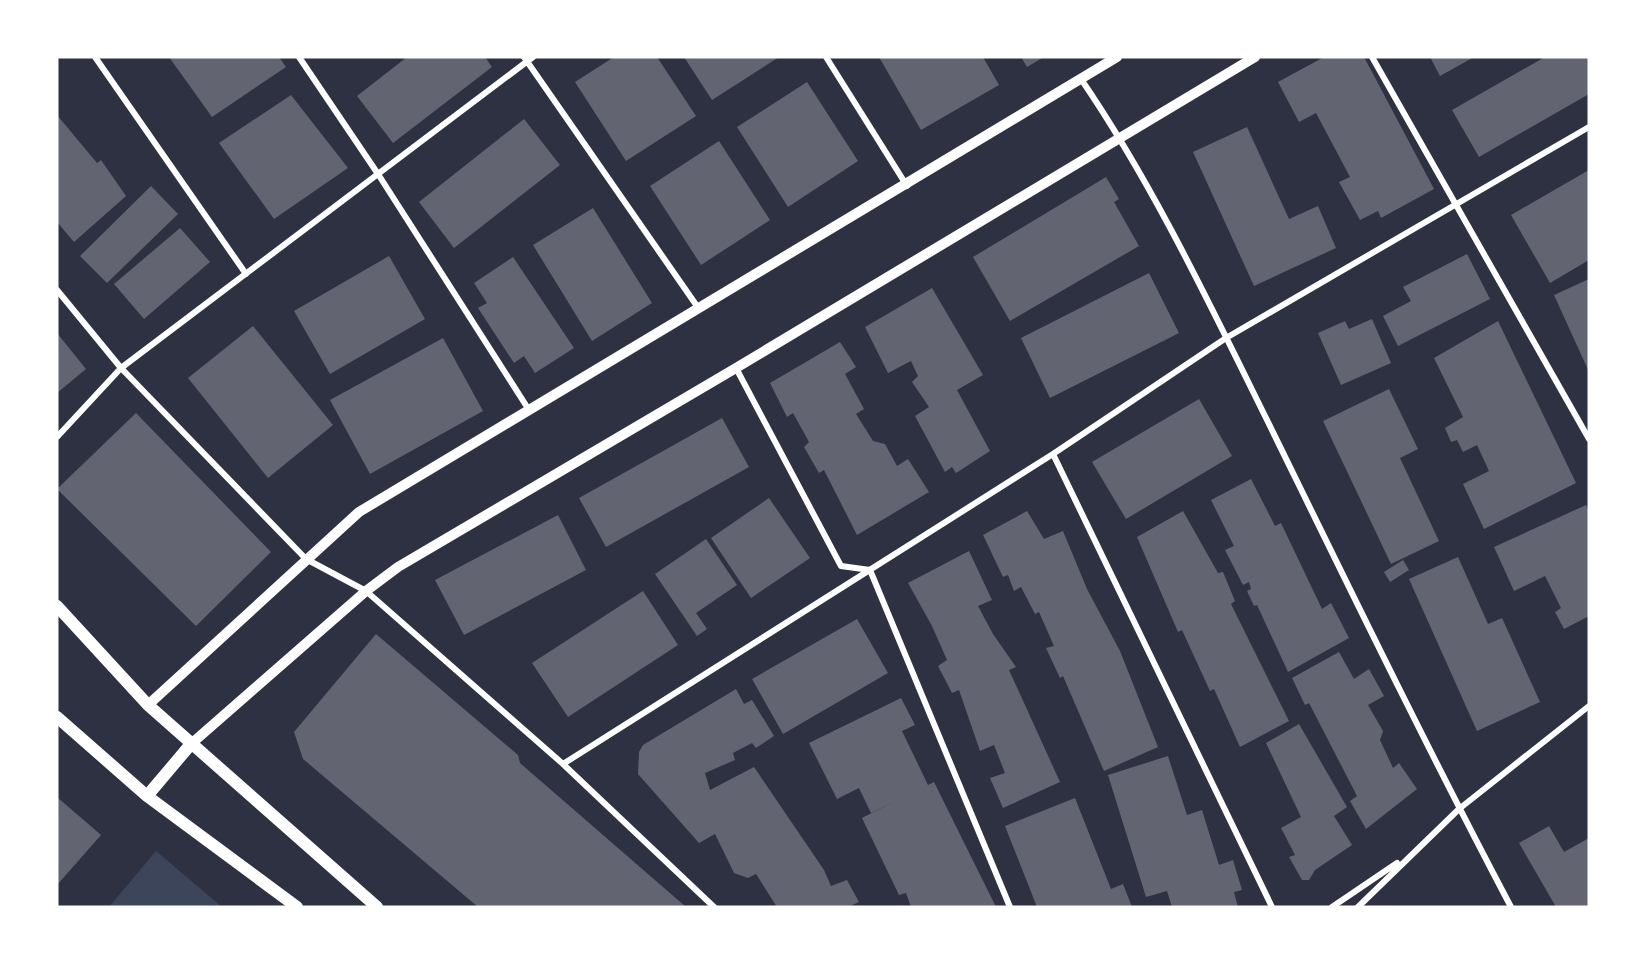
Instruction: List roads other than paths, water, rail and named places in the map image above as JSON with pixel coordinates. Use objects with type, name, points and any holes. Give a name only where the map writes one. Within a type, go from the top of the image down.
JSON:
[{"type":"main road","points":[[57,606],[148,705],[377,907]]},
{"type":"main road","points":[[57,717],[147,796],[297,907]]},
{"type":"main road","points":[[147,796],[191,744]]},
{"type":"street","points":[[95,57],[246,274]]},
{"type":"street","points":[[299,57],[378,174],[529,411]]},
{"type":"street","points":[[826,57],[907,186]]},
{"type":"street","points":[[148,705],[359,512],[907,186],[1117,57]]},
{"type":"street","points":[[191,744],[366,591],[398,567],[736,369],[1255,57]]},
{"type":"street","points":[[1372,57],[1458,203],[1589,439]]},
{"type":"street","points":[[57,437],[121,368],[528,58],[700,309]]},
{"type":"street","points":[[1081,79],[1122,138],[1226,338],[1459,809],[1510,907]]},
{"type":"street","points":[[562,764],[1053,454],[1226,338],[1589,127]]},
{"type":"street","points":[[57,290],[121,368],[306,559],[366,591],[562,764],[714,907]]},
{"type":"street","points":[[736,369],[841,566],[870,570]]},
{"type":"street","points":[[1053,454],[1272,907]]},
{"type":"street","points":[[870,570],[1010,907]]},
{"type":"street","points":[[1358,907],[1410,854],[1459,809],[1589,706]]},
{"type":"street","points":[[1332,907],[1410,854]]}]
